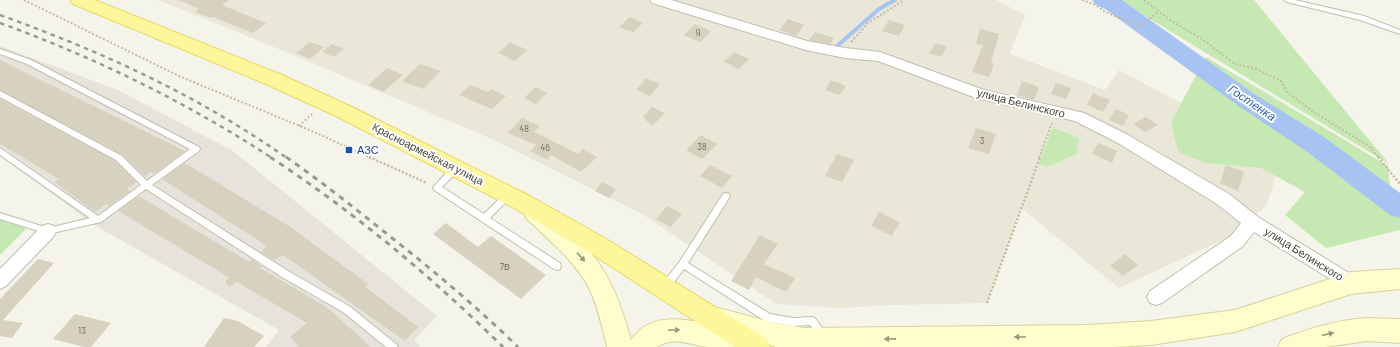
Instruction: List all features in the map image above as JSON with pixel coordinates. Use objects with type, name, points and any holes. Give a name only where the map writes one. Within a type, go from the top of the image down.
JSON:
[{"type":"main road","name":"Красноармейская улица","points":[[79,0],[275,80],[344,112],[515,198],[600,247],[665,287],[757,347]]},
{"type":"main road","points":[[515,198],[566,242],[586,263],[601,288],[611,314],[620,347]]},
{"type":"main road","points":[[706,314],[774,335],[805,340],[1088,337],[1151,333],[1235,321],[1351,283],[1400,279]]},
{"type":"main road","points":[[641,347],[648,338],[658,332],[677,329],[684,329],[757,347]]},
{"type":"main road","points":[[1291,347],[1318,336],[1343,331],[1369,329],[1400,331]]},
{"type":"main road","points":[[1043,347],[1088,337]]},
{"type":"street","name":"улица Белинского","points":[[657,0],[806,45],[845,53],[880,57],[981,94],[1032,107],[1056,111],[1079,118],[1123,139],[1223,199],[1252,222],[1351,283]]},
{"type":"street","points":[[1156,297],[1237,241],[1252,222]]},
{"type":"street","points":[[0,281],[48,231]]},
{"type":"lane","points":[[1287,0],[1362,18],[1400,32]]},
{"type":"lane","points":[[0,51],[29,62],[196,149],[147,186],[98,220],[48,231],[0,216]]},
{"type":"lane","points":[[0,94],[119,158],[147,186],[285,274],[346,308],[393,347]]},
{"type":"lane","points":[[0,151],[98,220]]},
{"type":"lane","points":[[456,168],[437,188],[557,266]]},
{"type":"lane","points":[[665,287],[683,264],[726,196]]},
{"type":"lane","points":[[484,219],[515,198]]},
{"type":"lane","points":[[683,264],[768,318],[793,322],[812,320],[826,340]]},
{"type":"path","points":[[24,0],[181,76],[312,131],[437,188]]},
{"type":"path","points":[[845,53],[853,38],[870,22],[904,0]]},
{"type":"path","points":[[1082,0],[1096,5],[1105,12],[1141,26],[1148,22],[1159,11]]},
{"type":"path","points":[[1144,0],[1170,20],[1202,39],[1235,64],[1254,68],[1281,81],[1286,92],[1315,113],[1369,146],[1400,184]]},
{"type":"path","points":[[987,304],[1056,111]]},
{"type":"shaded area","points":[[158,0],[996,0],[1025,15],[1010,54],[1105,90],[1119,70],[1181,103],[1171,122],[1277,172],[1267,205],[1235,234],[1119,288],[1021,208],[987,303],[839,308],[776,304],[642,214],[494,140],[296,56]]},
{"type":"shaded area","points":[[0,46],[118,90],[233,151],[437,316],[414,340],[421,347],[266,347],[279,330],[96,226],[0,156]]},
{"type":"green space","points":[[1118,0],[1254,0],[1389,164],[1137,11]]},
{"type":"green space","points":[[1206,57],[1388,166],[1391,194],[1400,213],[1400,230],[1326,248],[1285,215],[1305,192],[1261,168],[1206,163],[1178,152],[1171,122]]},
{"type":"green space","points":[[1053,128],[1079,138],[1076,154],[1047,167],[1038,164]]},
{"type":"green space","points":[[0,212],[26,229],[0,255]]},
{"type":"building","points":[[179,0],[229,0],[222,5],[266,23],[253,33],[213,17],[211,18],[195,12],[199,9]]},
{"type":"building","points":[[630,17],[643,23],[633,32],[619,27]]},
{"type":"building","points":[[788,19],[804,25],[796,36],[779,30]]},
{"type":"building","points":[[889,20],[905,25],[899,36],[882,31]]},
{"type":"building","points":[[695,24],[711,31],[700,42],[684,35]]},
{"type":"building","points":[[980,29],[999,34],[991,63],[994,64],[989,77],[972,72],[983,45],[976,44]]},
{"type":"building","points":[[815,32],[834,38],[830,44],[809,40]]},
{"type":"building","points":[[310,42],[324,47],[310,59],[296,53]]},
{"type":"building","points":[[510,42],[527,50],[515,61],[498,53]]},
{"type":"building","points":[[936,43],[947,47],[941,57],[929,53]]},
{"type":"building","points":[[332,44],[344,49],[334,57],[322,52]]},
{"type":"building","points":[[734,52],[749,59],[739,69],[724,62]]},
{"type":"building","points":[[0,60],[185,151],[154,174],[151,172],[145,176],[123,155],[0,90]]},
{"type":"building","points":[[420,64],[441,71],[423,89],[402,81]]},
{"type":"building","points":[[387,68],[403,75],[383,92],[368,85]]},
{"type":"building","points":[[646,78],[660,84],[650,96],[636,90]]},
{"type":"building","points":[[831,80],[846,86],[839,95],[825,90]]},
{"type":"building","points":[[1022,81],[1039,87],[1034,100],[1017,95]]},
{"type":"building","points":[[1056,83],[1071,88],[1066,99],[1051,94]]},
{"type":"building","points":[[470,85],[488,92],[491,89],[506,96],[492,109],[459,95]]},
{"type":"building","points":[[536,87],[547,93],[536,104],[524,98]]},
{"type":"building","points":[[1093,93],[1110,100],[1103,112],[1087,105]]},
{"type":"building","points":[[0,99],[115,161],[136,182],[127,189],[130,191],[109,206],[106,204],[95,212],[54,182],[59,179],[0,144]]},
{"type":"building","points":[[652,107],[665,113],[652,126],[643,117]]},
{"type":"building","points":[[1116,109],[1129,115],[1123,126],[1109,120]]},
{"type":"building","points":[[1146,117],[1158,125],[1145,132],[1133,124]]},
{"type":"building","points":[[522,118],[540,126],[534,132],[578,154],[583,149],[597,157],[581,172],[551,155],[547,160],[530,151],[536,145],[508,133]]},
{"type":"building","points":[[976,128],[996,134],[989,154],[968,148]]},
{"type":"building","points":[[701,135],[717,144],[702,159],[686,150]]},
{"type":"building","points":[[1098,143],[1117,151],[1112,163],[1092,154]]},
{"type":"building","points":[[837,154],[854,160],[842,182],[825,176]]},
{"type":"building","points":[[185,163],[292,228],[368,284],[365,287],[418,327],[405,341],[283,255],[274,260],[261,252],[267,246],[162,179]]},
{"type":"building","points":[[710,165],[732,176],[722,188],[700,176]]},
{"type":"building","points":[[1226,165],[1244,172],[1238,191],[1220,183]]},
{"type":"building","points":[[602,182],[616,189],[609,198],[595,191]]},
{"type":"building","points":[[139,196],[249,262],[252,259],[263,267],[260,268],[328,308],[371,347],[299,347],[290,337],[307,323],[237,282],[229,287],[225,281],[230,278],[118,211]]},
{"type":"building","points":[[667,206],[682,214],[671,227],[656,219]]},
{"type":"building","points":[[879,212],[900,222],[892,236],[871,226]]},
{"type":"building","points":[[446,223],[478,247],[491,236],[546,275],[521,299],[433,234]]},
{"type":"building","points":[[760,235],[778,244],[764,264],[795,278],[786,292],[756,277],[749,290],[731,281]]},
{"type":"building","points":[[1125,254],[1138,265],[1123,276],[1110,266]]},
{"type":"building","points":[[38,259],[54,263],[3,320],[23,323],[12,338],[0,336],[0,299]]},
{"type":"building","points":[[75,314],[111,323],[91,347],[84,347],[53,339]]},
{"type":"building","points":[[224,318],[238,321],[264,336],[254,347],[204,347]]},
{"type":"waterway","points":[[836,47],[879,9],[895,0]]},
{"type":"waterway","name":"Гостенка","points":[[1103,0],[1113,4],[1248,101],[1315,144],[1400,207]]},
{"type":"railway","points":[[0,15],[76,44],[148,77],[218,114],[287,158]]},
{"type":"railway","points":[[0,23],[106,66],[207,118],[272,158]]},
{"type":"railway","points":[[270,157],[332,200],[391,246],[476,321],[503,347]]},
{"type":"railway","points":[[286,157],[339,196],[424,264],[472,304],[518,347]]},
{"type":"place","name":"АЗС","points":[[349,150]]}]
